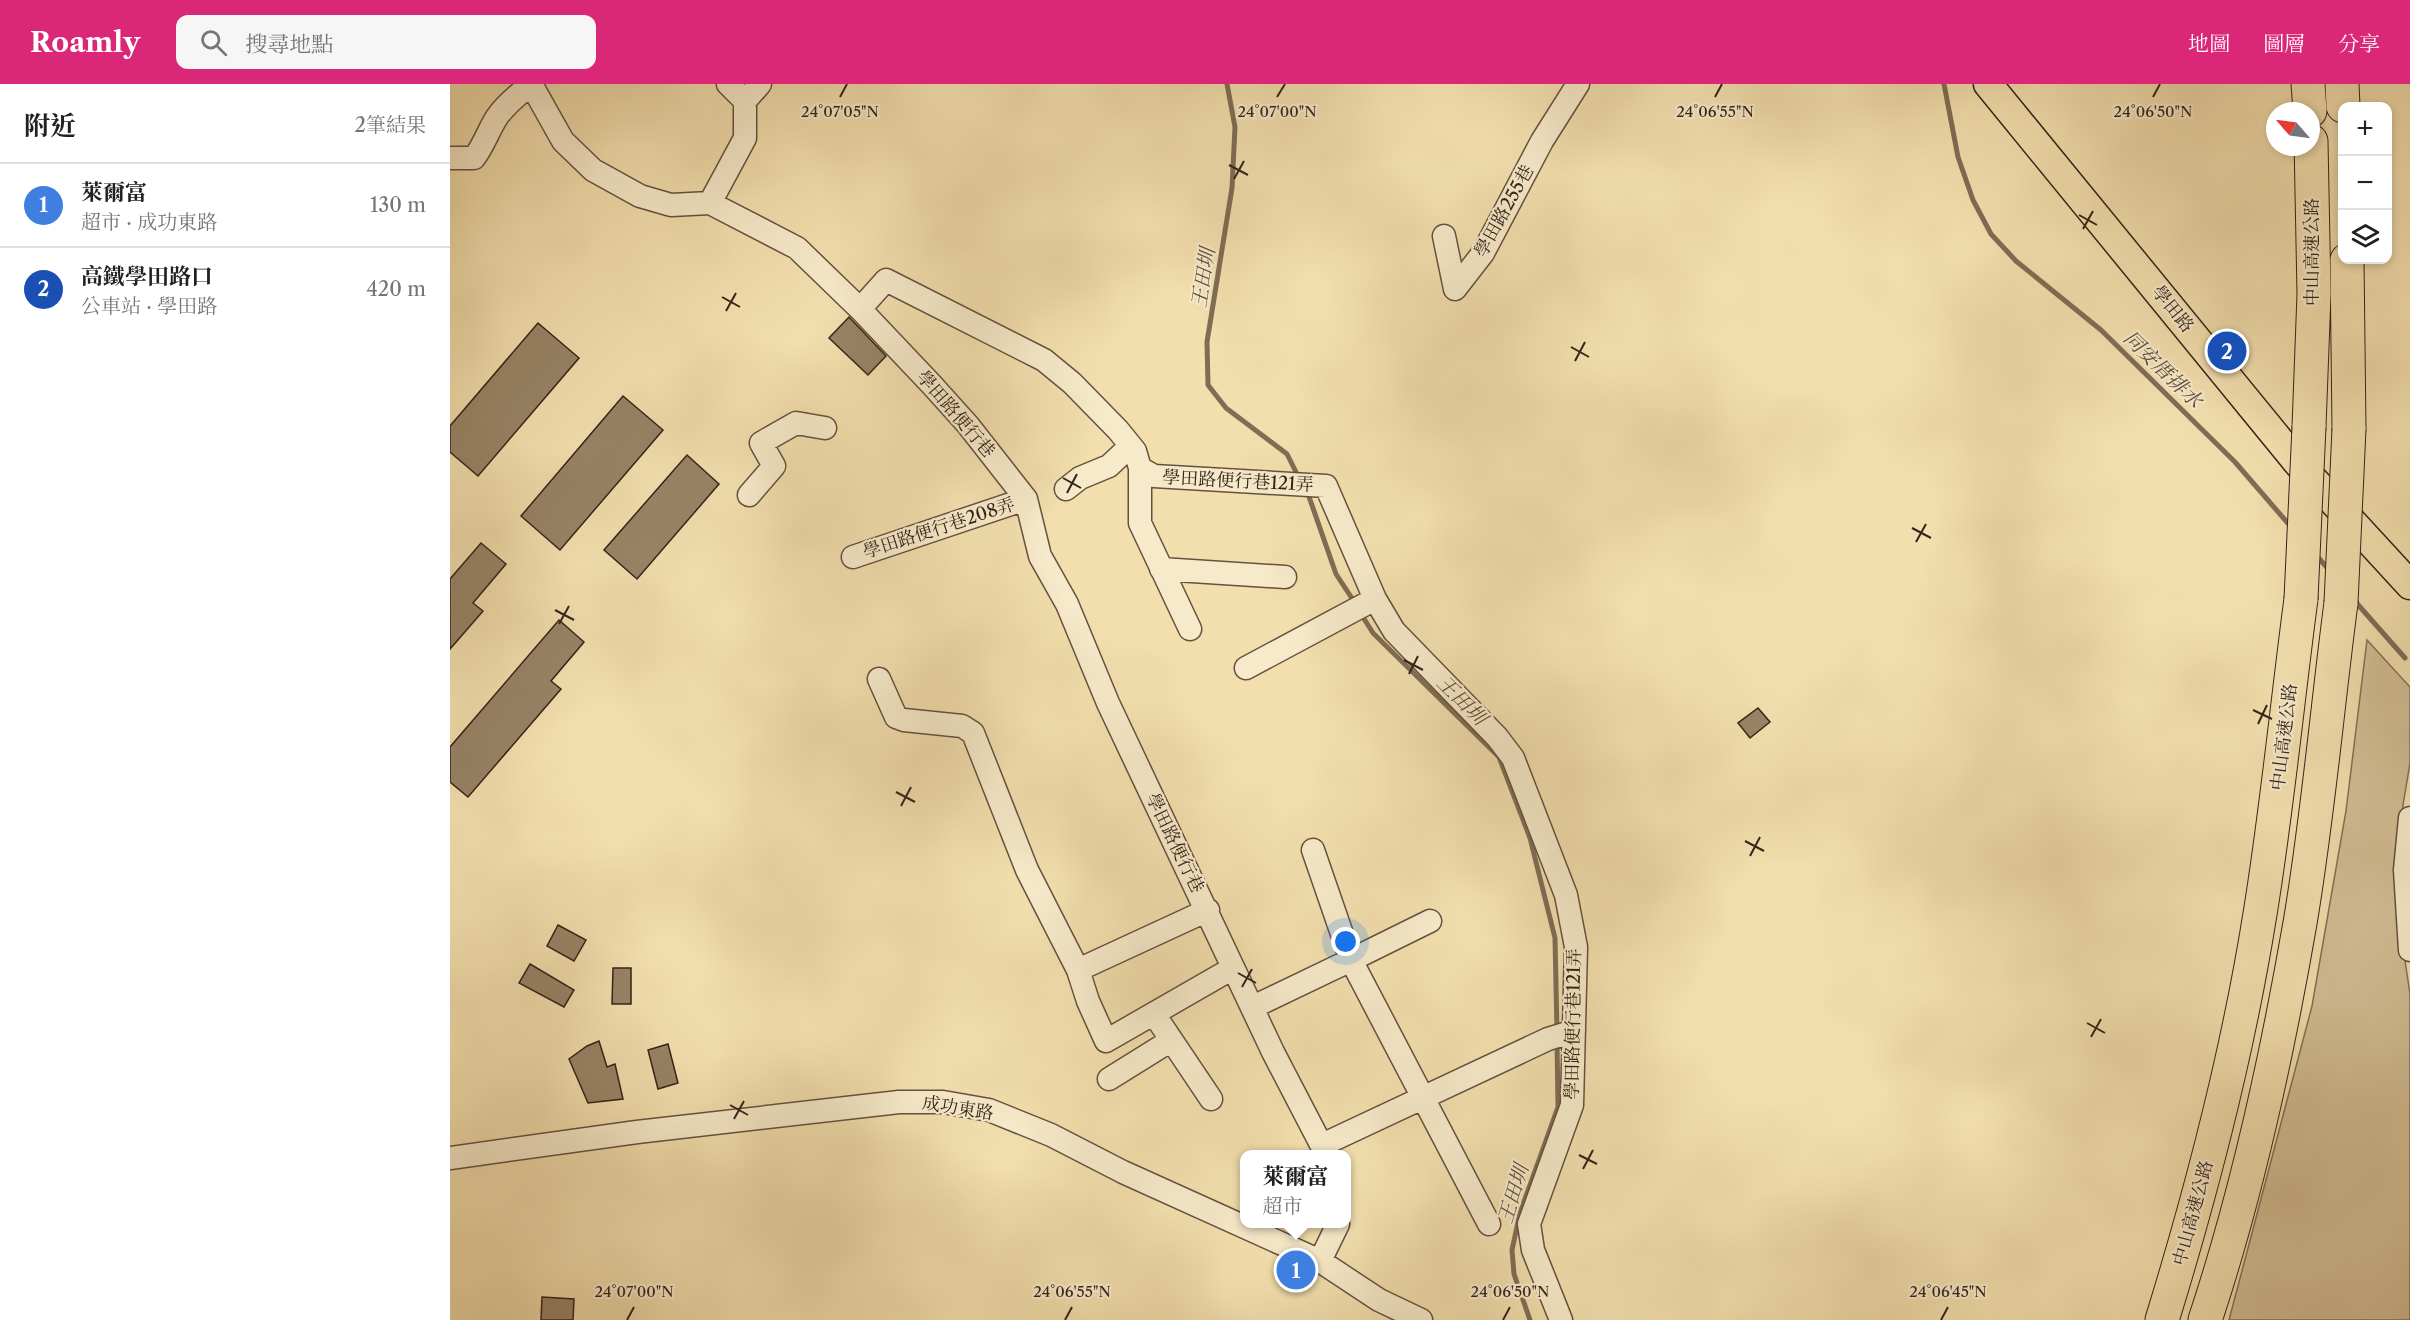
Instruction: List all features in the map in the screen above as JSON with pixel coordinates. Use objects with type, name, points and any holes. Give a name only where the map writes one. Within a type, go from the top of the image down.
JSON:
[{"type":"highway","points":[[2308,84],[2309,102]]},
{"type":"highway","points":[[2342,84],[2343,102]]},
{"type":"highway","name":"中山高速公路","points":[[2162,1320],[2192,1225],[2223,1100],[2260,916],[2301,599],[2314,294],[2311,156]]},
{"type":"highway","name":"中山高速公路","points":[[2205,1320],[2221,1272],[2262,1109],[2300,922],[2341,603],[2349,429],[2347,264]]},
{"type":"main road","name":"學田路","points":[[1988,84],[2297,462],[2410,585]]},
{"type":"street","points":[[450,158],[474,158],[484,146],[496,119],[506,106],[531,84],[563,141],[592,170],[640,196],[671,205],[710,203],[745,138],[745,101],[759,84]]},
{"type":"street","points":[[728,84],[745,101]]},
{"type":"street","name":"學田路255巷","points":[[1444,236],[1455,289],[1483,252],[1542,141],[1578,84]]},
{"type":"street","name":"學田路便行巷","points":[[710,203],[797,248],[860,309],[968,425],[1026,499],[1040,556],[1067,604],[1108,703],[1208,910],[1273,1052],[1324,1150],[1548,1039],[1574,1031]]},
{"type":"street","name":"學田路便行巷121弄","points":[[860,309],[886,280],[1044,360],[1072,383],[1154,476],[1326,486],[1335,501],[1354,555],[1375,599],[1394,631],[1497,737],[1513,758],[1566,896],[1576,947],[1572,1105],[1529,1224],[1533,1250],[1561,1320]]},
{"type":"street","points":[[748,495],[774,466],[761,443],[796,423],[825,428]]},
{"type":"street","points":[[1066,489],[1080,478],[1109,466],[1125,451],[1137,459],[1140,523],[1190,629]]},
{"type":"street","name":"學田路便行巷208弄","points":[[853,556],[1026,499]]},
{"type":"street","points":[[1161,569],[1285,576]]},
{"type":"street","points":[[1246,668],[1375,599]]},
{"type":"street","points":[[879,679],[896,717],[904,720],[962,726],[973,733],[1027,870],[1078,970],[1088,1001],[1106,1041],[1233,968]]},
{"type":"street","points":[[2410,818],[2405,870],[2410,950]]},
{"type":"street","points":[[1313,850],[1351,960],[1489,1224]]},
{"type":"street","name":"學田路便行巷","points":[[1078,970],[1208,910]]},
{"type":"street","points":[[1253,1007],[1430,921]]},
{"type":"street","points":[[1154,1014],[1211,1099]]},
{"type":"street","points":[[1109,1079],[1170,1041]]},
{"type":"street","name":"成功東路","points":[[450,1158],[637,1132],[899,1102],[943,1102],[989,1110],[1051,1135],[1124,1172],[1240,1225]]},
{"type":"street","name":"成功東路","points":[[1247,1228],[1320,1261],[1379,1300],[1421,1320]]},
{"type":"street","points":[[1320,1261],[1336,1228]]},
{"type":"shaded area","points":[[2367,640],[2410,687],[2410,763],[2403,805],[2399,870],[2403,947],[2410,994],[2410,1320],[2229,1320],[2312,1006],[2346,811]]},
{"type":"building","points":[[849,317],[886,356],[868,375],[829,338]]},
{"type":"building","points":[[538,323],[579,358],[478,476],[450,452],[450,426]]},
{"type":"building","points":[[623,396],[663,430],[560,550],[521,516]]},
{"type":"building","points":[[687,455],[719,484],[637,579],[604,550]]},
{"type":"building","points":[[481,543],[506,564],[473,603],[483,611],[450,649],[450,579]]},
{"type":"building","points":[[559,620],[584,642],[551,681],[561,689],[468,797],[450,782],[450,747]]},
{"type":"building","points":[[1758,708],[1770,722],[1750,738],[1738,723]]},
{"type":"building","points":[[558,925],[586,940],[574,961],[547,946]]},
{"type":"building","points":[[530,964],[574,990],[564,1007],[519,983]]},
{"type":"building","points":[[613,968],[631,968],[631,1004],[612,1004]]},
{"type":"building","points":[[599,1041],[607,1067],[615,1064],[623,1099],[588,1103],[569,1059],[587,1046]]},
{"type":"building","points":[[668,1044],[678,1083],[658,1089],[648,1050]]},
{"type":"building","points":[[542,1297],[574,1299],[573,1320],[541,1320]]},
{"type":"waterway","name":"王田圳","points":[[1227,84],[1235,127],[1232,188],[1207,342],[1208,385],[1226,408],[1287,454],[1299,478]]},
{"type":"waterway","name":"同安厝排水","points":[[1944,84],[1958,157],[1973,200],[1991,234],[2016,261],[2101,330],[2235,462],[2292,528]]},
{"type":"waterway","name":"王田圳","points":[[1307,491],[1336,574],[1355,603]]},
{"type":"waterway","name":"同安厝排水","points":[[2316,555],[2330,571]]},
{"type":"waterway","name":"同安厝排水","points":[[2353,599],[2405,658]]},
{"type":"waterway","name":"王田圳","points":[[1361,614],[1373,633],[1499,757],[1530,838],[1555,938],[1557,1032]]},
{"type":"waterway","name":"王田圳","points":[[1530,1320],[1514,1274],[1512,1250],[1520,1213],[1558,1107],[1557,1041]]},
{"type":"place","name":"高鐵學田路口","points":[[2227,351]]},
{"type":"place","name":"萊爾富","points":[[1296,1270]]}]
